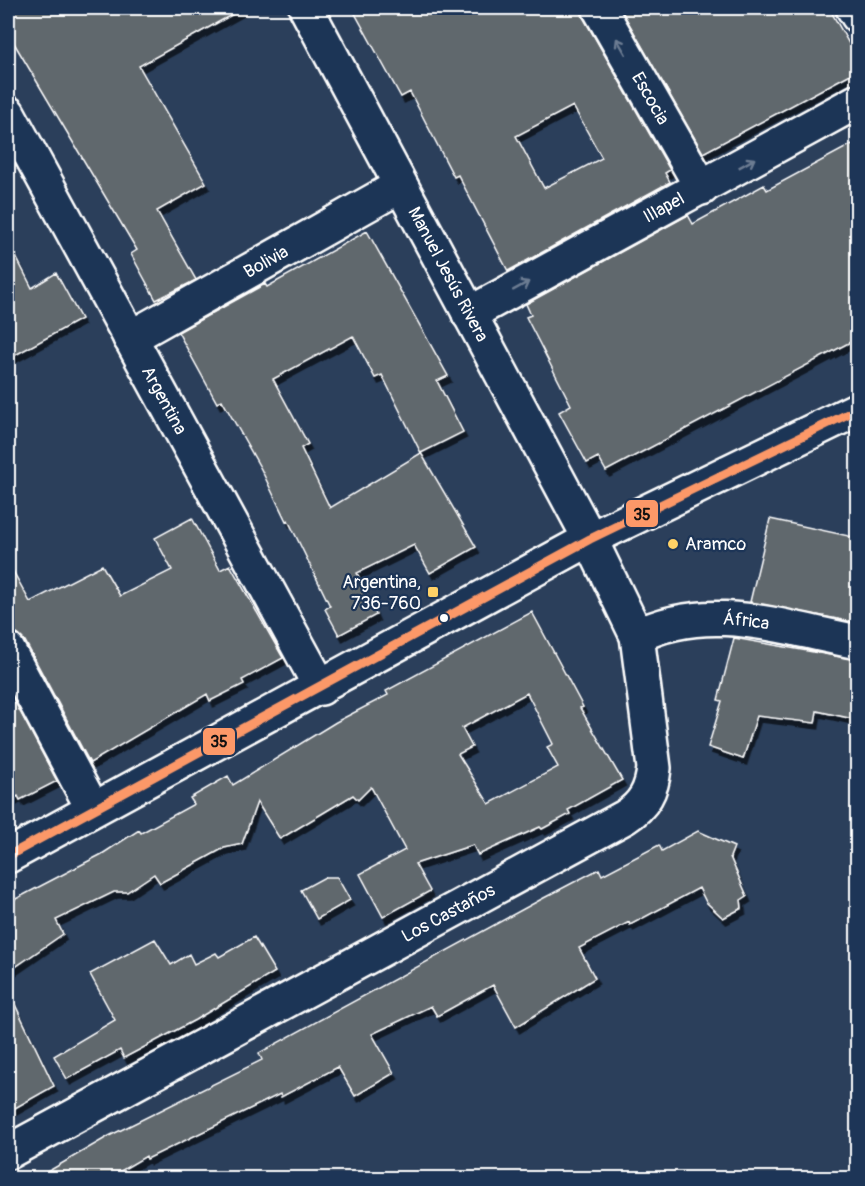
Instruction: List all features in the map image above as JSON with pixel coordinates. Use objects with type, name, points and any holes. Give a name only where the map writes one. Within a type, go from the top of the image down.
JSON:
[{"type":"street","name":"Manuel Jesús Rivera","points":[[306,8],[590,539]]},
{"type":"street","name":"Escocia","points":[[599,8],[702,188]]},
{"type":"street","points":[[853,8],[858,16]]},
{"type":"street","name":"Illapel","points":[[469,314],[858,101]]},
{"type":"street","name":"Argentina","points":[[8,113],[321,688]]},
{"type":"street","name":"Bolivia","points":[[130,338],[400,186]]},
{"type":"street","points":[[8,856],[321,688],[590,539],[858,409]]},
{"type":"street","name":"Los Castaños","points":[[8,1152],[634,811],[648,793],[654,768],[637,636],[590,539]]},
{"type":"street","name":"África","points":[[637,636],[678,620],[726,617],[858,642]]},
{"type":"street","points":[[8,650],[93,809]]},
{"type":"building","points":[[8,8],[244,8],[139,66],[206,183],[157,211],[196,280],[156,300],[131,254],[137,250],[8,33]]},
{"type":"building","points":[[352,8],[580,8],[670,170],[665,173],[670,182],[508,271],[458,175],[454,177],[410,92],[401,97]],"holes":[[[573,106],[602,158],[544,188],[516,136]]]},
{"type":"building","points":[[620,8],[829,8],[858,60],[858,70],[703,153]]},
{"type":"building","points":[[858,141],[858,338],[606,471],[598,457],[587,463],[559,412],[571,405],[526,317],[531,315],[526,304],[688,215],[693,224],[764,185],[767,190]]},
{"type":"building","points":[[367,231],[448,376],[437,381],[463,432],[421,453],[476,547],[430,573],[414,545],[357,573],[376,615],[339,635],[325,609],[330,606],[261,469],[222,400],[217,403],[178,332],[265,284],[267,287]],"holes":[[[353,336],[375,378],[382,375],[421,453],[330,508],[301,448],[308,444],[273,379]]]},
{"type":"building","points":[[8,241],[32,288],[56,273],[81,319],[8,359]]},
{"type":"building","points":[[192,518],[220,570],[230,565],[283,658],[242,680],[244,684],[210,701],[207,694],[90,763],[25,641],[17,634],[8,631],[8,562],[30,602],[102,565],[120,596],[172,570],[155,538]]},
{"type":"building","points":[[770,519],[858,538],[858,623],[750,602]]},
{"type":"building","points":[[532,612],[583,707],[580,708],[622,780],[568,810],[570,814],[542,829],[540,827],[478,855],[473,845],[415,864],[430,891],[383,917],[360,874],[405,850],[371,787],[358,800],[353,795],[280,839],[257,802],[242,844],[224,848],[160,883],[154,874],[127,892],[114,892],[56,920],[63,934],[8,972],[8,903],[102,854],[139,830],[141,833],[194,804],[190,798],[228,776],[233,785],[336,722],[388,695],[386,691]],"holes":[[[527,693],[553,744],[547,747],[558,767],[489,804],[458,754],[472,747],[462,728]]]},
{"type":"building","points":[[734,638],[858,660],[858,720],[817,711],[815,723],[757,716],[743,759],[708,747],[722,701],[718,700]]},
{"type":"building","points":[[8,689],[57,781],[20,800],[18,796],[8,802]]},
{"type":"building","points":[[698,831],[734,847],[730,857],[747,896],[741,900],[742,908],[723,918],[706,902],[699,888],[630,925],[629,922],[579,948],[595,978],[516,1027],[493,985],[437,1016],[431,1006],[372,1034],[394,1073],[355,1096],[338,1067],[281,1097],[280,1094],[147,1159],[146,1156],[107,1179],[35,1179],[109,1136],[262,1060],[259,1053],[599,869],[602,875],[659,845],[662,851]]},
{"type":"building","points":[[325,877],[337,877],[350,900],[317,919],[301,890]]},
{"type":"building","points":[[254,937],[275,972],[195,1020],[124,1058],[120,1050],[67,1079],[54,1056],[115,1020],[90,974],[155,939],[171,965],[189,954],[194,964],[216,953],[219,957]]},
{"type":"building","points":[[8,990],[54,1086],[8,1112]]},
{"type":"transit line","name":"35","points":[[8,856],[590,539],[858,409]]},
{"type":"place","name":"Aramco","points":[[673,544]]},
{"type":"place","name":"Argentina, 736-760","points":[[433,592]]}]
